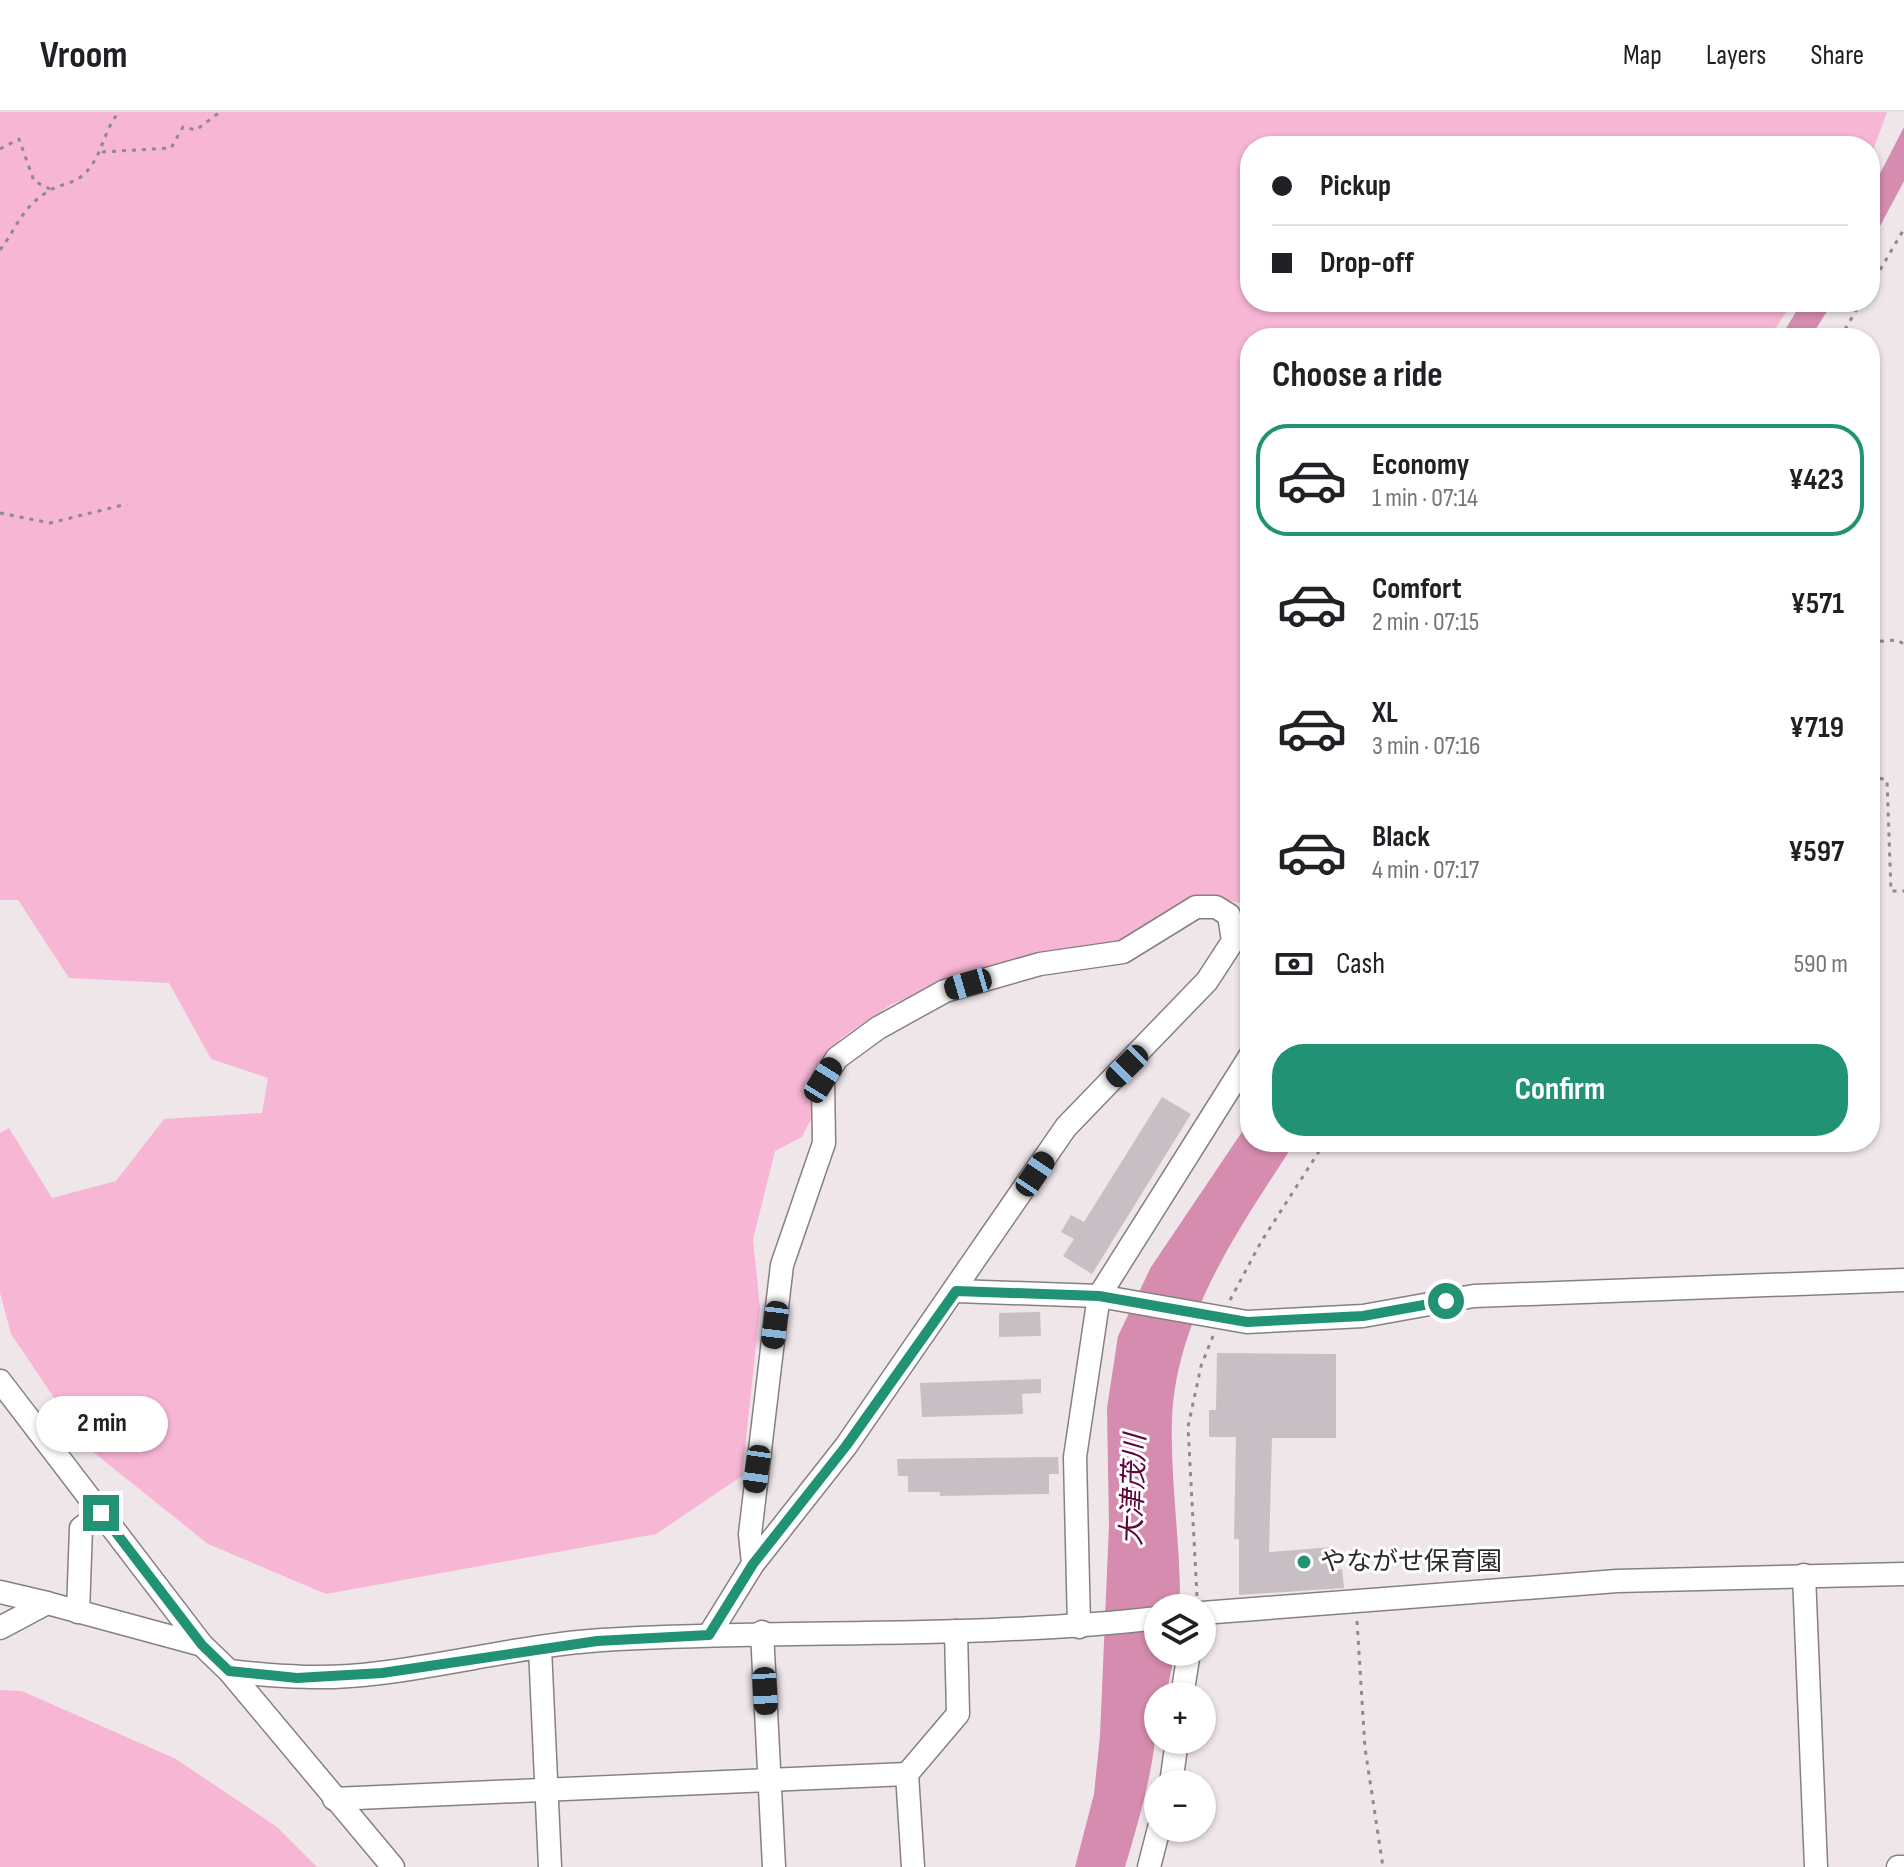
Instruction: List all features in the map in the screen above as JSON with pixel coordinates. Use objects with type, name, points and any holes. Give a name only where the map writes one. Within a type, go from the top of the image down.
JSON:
[{"type":"street","points":[[709,1635],[753,1564],[846,1446],[956,1291],[1066,1127],[1207,981],[1233,941],[1229,915],[1216,907],[1196,907],[1123,952],[1040,964],[945,991],[878,1028],[837,1058],[823,1080],[824,1143],[782,1265],[750,1534],[753,1564]]},
{"type":"street","points":[[1079,1627],[1075,1457],[1099,1296],[1240,1072]]},
{"type":"street","points":[[956,1291],[1099,1296],[1247,1322],[1363,1316],[1474,1296],[1904,1280]]},
{"type":"street","points":[[0,1381],[10,1407],[101,1513],[202,1645],[229,1671],[393,1867]]},
{"type":"street","points":[[78,1612],[81,1528],[101,1513]]},
{"type":"street","points":[[1216,1612],[1617,1581],[1904,1574]]},
{"type":"street","points":[[1804,1575],[1816,1867]]},
{"type":"street","points":[[0,1592],[202,1645]]},
{"type":"street","points":[[0,1628],[47,1603]]},
{"type":"street","points":[[229,1671],[297,1678],[382,1673],[597,1641],[762,1632],[1079,1627],[1144,1620]]},
{"type":"street","points":[[913,1867],[907,1774],[958,1714],[956,1631]]},
{"type":"street","points":[[762,1632],[774,1867]]},
{"type":"street","points":[[540,1648],[550,1867]]},
{"type":"street","points":[[334,1799],[907,1774]]},
{"type":"street","points":[[1149,1867],[1155,1842]]},
{"type":"street","points":[[1898,1867],[1904,1867]]},
{"type":"path","points":[[0,250],[23,209],[50,189],[81,177],[102,152],[107,126],[119,112]]},
{"type":"path","points":[[102,152],[171,148],[183,127],[196,130],[220,112]]},
{"type":"path","points":[[0,149],[19,139],[34,181],[50,189]]},
{"type":"path","points":[[1880,270],[1904,229]]},
{"type":"path","points":[[0,513],[50,523],[127,504]]},
{"type":"path","points":[[1880,641],[1897,640],[1904,644]]},
{"type":"path","points":[[1880,778],[1887,780],[1891,891],[1904,891]]},
{"type":"path","points":[[1197,1594],[1188,1427],[1201,1366],[1222,1316],[1261,1242],[1319,1152]]},
{"type":"path","points":[[1357,1601],[1365,1748],[1383,1867]]},
{"type":"shaded area","points":[[0,112],[1887,112],[1878,136],[1240,136],[1240,312],[1786,312],[1776,328],[1240,328],[1240,903],[1202,896],[1126,942],[970,974],[892,1004],[840,1039],[825,1069],[829,1083],[802,1137],[775,1151],[753,1239],[760,1308],[742,1476],[656,1534],[326,1594],[208,1544],[88,1448],[11,1334],[0,1293],[0,1133],[9,1128],[52,1198],[116,1181],[164,1119],[262,1113],[268,1078],[211,1059],[169,983],[69,978],[18,900],[0,900]]},
{"type":"shaded area","points":[[0,1690],[22,1691],[176,1759],[277,1827],[317,1867],[0,1867]]},
{"type":"water","points":[[1904,127],[1904,181],[1880,226],[1880,174]]},
{"type":"water","points":[[1796,312],[1827,312],[1816,328],[1786,328]]},
{"type":"water","name":"大津茂川","points":[[1240,1135],[1240,1152],[1289,1152],[1215,1273],[1185,1344],[1176,1381],[1172,1443],[1180,1594],[1144,1594],[1144,1666],[1172,1666],[1169,1682],[1144,1682],[1144,1754],[1153,1754],[1150,1770],[1144,1770],[1144,1798],[1125,1867],[1075,1867],[1094,1794],[1100,1736],[1109,1525],[1107,1408],[1118,1336],[1151,1267]]},
{"type":"building","points":[[1162,1097],[1191,1114],[1092,1274],[1063,1256],[1074,1239],[1061,1232],[1071,1215],[1084,1222]]},
{"type":"building","points":[[1040,1312],[1041,1336],[999,1337],[999,1313]]},
{"type":"building","points":[[1217,1353],[1336,1354],[1336,1438],[1272,1438],[1269,1552],[1333,1547],[1334,1570],[1342,1569],[1344,1588],[1239,1595],[1239,1539],[1234,1539],[1236,1437],[1209,1437],[1209,1410],[1216,1410]]},
{"type":"building","points":[[1041,1379],[1041,1393],[1022,1394],[1023,1414],[922,1417],[920,1383]]},
{"type":"building","points":[[1058,1457],[1059,1474],[1049,1474],[1049,1494],[940,1496],[940,1492],[908,1492],[908,1476],[898,1476],[897,1459]]},
{"type":"place","name":"やながせ保育園","points":[[1304,1562]]},
{"type":"route","points":[[101,1513],[202,1645],[229,1671],[297,1678],[382,1673],[417,1665],[597,1641],[709,1635],[753,1564],[846,1446],[956,1291],[1099,1296],[1247,1322],[1363,1316],[1446,1301]]}]
